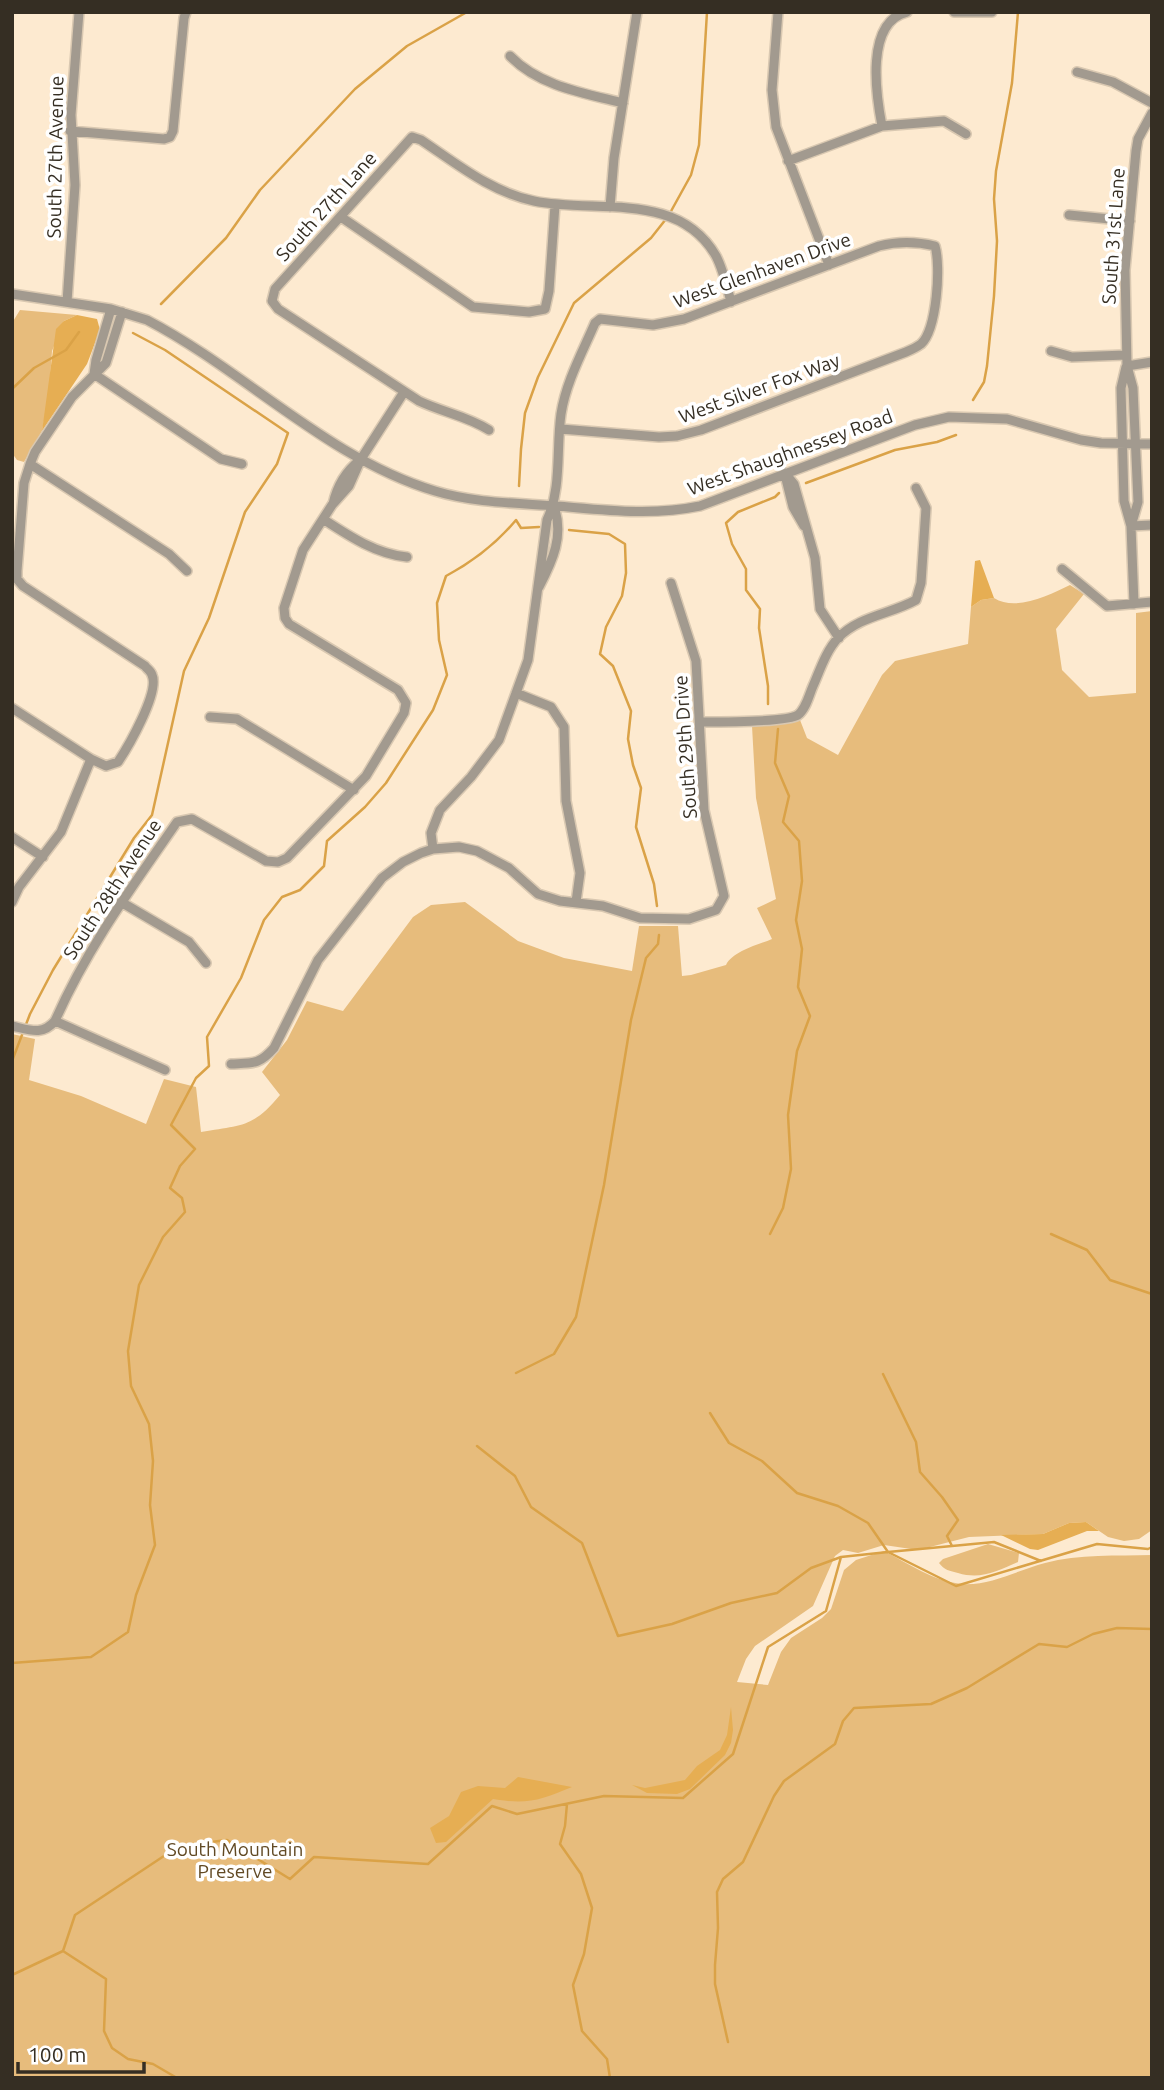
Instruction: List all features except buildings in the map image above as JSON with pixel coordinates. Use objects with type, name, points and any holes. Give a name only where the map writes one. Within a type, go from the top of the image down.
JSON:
[{"type":"street","name":"South 27th Avenue","points":[[66,302],[75,185],[70,131],[79,12]]},
{"type":"street","points":[[70,131],[164,139],[170,137],[173,131],[186,12]]},
{"type":"street","points":[[610,207],[614,158],[637,12]]},
{"type":"street","points":[[778,12],[773,112],[780,141],[829,265]]},
{"type":"street","points":[[881,127],[876,83],[879,41],[891,20],[907,12]]},
{"type":"street","points":[[954,12],[992,12]]},
{"type":"street","points":[[510,56],[523,69],[541,79],[623,103]]},
{"type":"street","points":[[1077,72],[1113,82],[1152,103]]},
{"type":"street","name":"South 31st Lane","points":[[1132,526],[1124,501],[1121,388],[1126,366],[1125,270],[1138,139],[1152,113]]},
{"type":"street","points":[[788,161],[881,127],[944,121],[966,134]]},
{"type":"street","name":"South 27th Lane","points":[[404,392],[278,309],[272,301],[275,289],[412,137],[421,140],[488,185],[508,194],[555,205]]},
{"type":"street","points":[[341,217],[473,306],[529,312],[545,309],[549,291],[555,205],[663,213],[673,216],[696,231],[716,256],[731,302]]},
{"type":"street","points":[[1069,215],[1130,221]]},
{"type":"street","name":"West Glenhaven Drive","points":[[561,429],[561,414],[569,383],[595,323],[600,319],[653,325],[684,319],[897,242],[921,242],[935,246],[939,259],[931,327],[921,344]]},
{"type":"street","name":"West Shaughnessey Road","points":[[12,295],[111,309],[159,326],[361,459],[417,485],[454,496],[644,513],[678,510],[700,506],[915,425],[949,417],[1007,419],[1081,440],[1123,444],[1152,443]]},
{"type":"street","points":[[12,708],[106,766],[118,762],[134,738],[153,683],[152,675],[145,666],[23,586],[18,579],[24,483],[30,464],[35,452],[72,397],[106,363],[104,351],[111,309]]},
{"type":"street","points":[[94,374],[96,360],[104,351],[122,312]]},
{"type":"street","name":"West Silver Fox Way","points":[[561,429],[677,436],[701,430],[921,344]]},
{"type":"street","points":[[1051,351],[1072,356],[1126,355]]},
{"type":"street","points":[[1126,366],[1152,362]]},
{"type":"street","name":"South 31st Lane","points":[[1126,366],[1133,388],[1138,502],[1132,526],[1134,604]]},
{"type":"street","points":[[94,374],[221,459],[242,464]]},
{"type":"street","points":[[210,717],[237,719],[354,790],[366,776],[404,713],[406,703],[398,690],[289,624],[284,608],[299,558],[404,392],[434,408],[474,421],[489,430]]},
{"type":"street","points":[[1122,408],[1134,408]]},
{"type":"street","points":[[433,849],[431,833],[440,810],[471,777],[499,740],[528,660],[547,520],[554,506],[561,429]]},
{"type":"street","points":[[30,464],[169,554],[187,571]]},
{"type":"street","points":[[785,473],[793,507],[805,528],[817,566],[816,584],[820,609],[839,638]]},
{"type":"street","points":[[1124,484],[1137,484]]},
{"type":"street","points":[[701,722],[784,719],[798,715],[805,706],[826,657],[839,638],[871,617],[916,600],[921,583],[926,508],[916,488]]},
{"type":"street","points":[[538,590],[552,563],[559,520],[554,506]]},
{"type":"street","points":[[323,519],[376,550],[393,556],[407,557]]},
{"type":"street","points":[[1132,526],[1152,525]]},
{"type":"street","points":[[544,545],[555,547]]},
{"type":"street","points":[[1062,569],[1107,606],[1152,602]]},
{"type":"street","name":"South 29th Drive","points":[[576,902],[652,919],[689,919],[716,910],[724,896],[704,810],[696,661],[671,583]]},
{"type":"street","points":[[231,1064],[258,1063],[274,1048],[318,960],[383,878],[403,862],[433,849],[459,847],[477,851],[509,868],[538,894],[560,901],[576,902],[580,873],[566,801],[564,727],[551,708],[516,693]]},
{"type":"street","points":[[12,902],[19,887],[61,832],[91,759]]},
{"type":"street","name":"South 28th Avenue","points":[[55,1021],[83,962],[177,822],[192,818],[202,822],[266,861],[278,863],[287,858],[354,790]]},
{"type":"street","points":[[12,837],[43,857]]},
{"type":"street","points":[[121,902],[189,942],[206,963]]},
{"type":"street","points":[[13,1027],[37,1032],[55,1021],[165,1070]]},
{"type":"green space","points":[[20,310],[77,315],[64,321],[52,351],[49,394],[42,431],[24,462],[17,460],[12,453],[12,323]]},
{"type":"green space","name":"South Mountain Preserve","points":[[1070,585],[1084,594],[1056,629],[1062,670],[1089,697],[1136,693],[1136,613],[1152,611],[1152,1530],[1139,1539],[1124,1541],[1108,1537],[1086,1522],[1069,1523],[1043,1534],[969,1537],[918,1550],[884,1545],[858,1553],[843,1550],[835,1556],[813,1606],[755,1646],[746,1659],[737,1682],[768,1685],[781,1652],[791,1638],[831,1609],[844,1570],[856,1560],[884,1551],[931,1576],[962,1584],[993,1580],[1045,1563],[1071,1558],[1152,1555],[1152,2078],[12,2078],[12,1034],[35,1039],[29,1080],[81,1096],[146,1124],[164,1079],[196,1087],[201,1132],[245,1123],[262,1114],[280,1095],[262,1072],[287,1040],[307,1001],[343,1011],[413,917],[431,905],[465,902],[518,941],[564,958],[632,971],[639,926],[678,926],[682,976],[726,965],[740,952],[772,939],[757,908],[776,899],[756,798],[752,726],[800,720],[807,738],[838,755],[882,675],[895,661],[968,644],[971,607],[981,600],[994,598],[1003,602],[1022,603]]},
{"type":"green space","points":[[988,1544],[1019,1553],[1018,1562],[989,1574],[974,1576],[950,1571],[939,1563],[943,1559]]},
{"type":"shaded area","points":[[77,315],[97,319],[100,330],[87,364],[42,431],[56,329],[64,321]]},
{"type":"shaded area","points":[[980,560],[994,598],[981,600],[971,607],[975,561]]},
{"type":"shaded area","points":[[1086,1522],[1099,1531],[1087,1531],[1038,1550],[1001,1535],[1043,1534],[1069,1523]]},
{"type":"shaded area","points":[[731,1707],[733,1730],[725,1755],[690,1789],[677,1794],[647,1793],[632,1785],[645,1788],[685,1780],[697,1766],[720,1750],[727,1735]]},
{"type":"shaded area","points":[[518,1777],[572,1787],[534,1800],[493,1799],[446,1842],[436,1843],[430,1828],[449,1816],[461,1792],[478,1786],[505,1788]]},
{"type":"waterway","points":[[161,304],[226,238],[260,190],[355,89],[407,46],[467,12]]},
{"type":"waterway","points":[[670,213],[691,175],[699,145],[707,12]]},
{"type":"waterway","points":[[973,400],[984,382],[987,366],[997,241],[994,199],[996,171],[1012,83],[1018,12]]},
{"type":"waterway","points":[[519,486],[525,413],[538,377],[574,303],[651,238],[666,219]]},
{"type":"waterway","points":[[12,389],[34,368],[66,350],[79,332]]},
{"type":"waterway","points":[[12,1061],[30,1014],[53,970],[134,838],[152,815],[184,671],[209,618],[245,512],[277,464],[288,433],[165,350],[133,333]]},
{"type":"waterway","points":[[806,483],[895,450],[937,442],[956,435]]},
{"type":"waterway","points":[[768,704],[768,686],[759,628],[760,609],[746,590],[746,569],[732,544],[726,523],[738,512],[779,493]]},
{"type":"waterway","points":[[12,1663],[91,1657],[128,1632],[136,1595],[155,1545],[150,1505],[153,1461],[149,1424],[131,1386],[128,1351],[139,1285],[163,1237],[185,1212],[182,1198],[170,1188],[180,1166],[195,1149],[171,1125],[196,1078],[209,1066],[207,1037],[241,978],[264,920],[282,897],[300,890],[324,866],[327,841],[365,807],[386,783],[433,710],[447,675],[439,640],[437,603],[446,576],[484,551],[516,520],[521,528],[539,527]]},
{"type":"waterway","points":[[569,530],[609,534],[625,544],[626,573],[622,596],[606,627],[600,654],[613,666],[631,711],[628,739],[641,788],[636,827],[654,884],[657,906]]},
{"type":"waterway","points":[[770,1234],[783,1208],[791,1169],[788,1115],[797,1051],[810,1016],[798,987],[802,949],[796,920],[802,881],[799,841],[783,822],[789,796],[775,763],[778,729]]},
{"type":"waterway","points":[[516,1373],[554,1354],[576,1317],[604,1185],[631,1020],[646,958],[658,944],[659,935]]},
{"type":"waterway","points":[[1051,1234],[1087,1250],[1110,1280],[1152,1294]]},
{"type":"waterway","points":[[883,1374],[916,1442],[920,1472],[958,1520],[947,1536],[952,1546],[994,1542],[1041,1561]]},
{"type":"waterway","points":[[710,1413],[729,1443],[762,1461],[797,1493],[838,1506],[868,1523],[888,1552],[952,1546]]},
{"type":"waterway","points":[[477,1446],[515,1476],[531,1507],[582,1543],[618,1636],[672,1624],[731,1603],[777,1593],[811,1568],[841,1557]]},
{"type":"waterway","points":[[12,1975],[63,1951],[75,1915],[179,1846],[227,1840],[290,1879],[314,1857],[428,1864],[492,1806],[517,1814],[604,1796],[683,1798],[733,1754],[768,1647],[826,1611],[841,1557],[888,1552],[956,1586],[1097,1544],[1148,1549],[1152,1547]]},
{"type":"waterway","points":[[728,2042],[715,1984],[717,1892],[723,1879],[743,1862],[774,1796],[784,1781],[835,1744],[843,1721],[854,1708],[931,1704],[967,1688],[1039,1644],[1067,1647],[1093,1634],[1117,1628],[1152,1629]]},
{"type":"waterway","points":[[567,1804],[560,1844],[581,1874],[592,1908],[584,1954],[573,1985],[582,2031],[607,2059],[610,2078]]},
{"type":"waterway","points":[[63,1951],[106,1979],[104,2031],[112,2048],[128,2059],[153,2064],[177,2078]]}]
